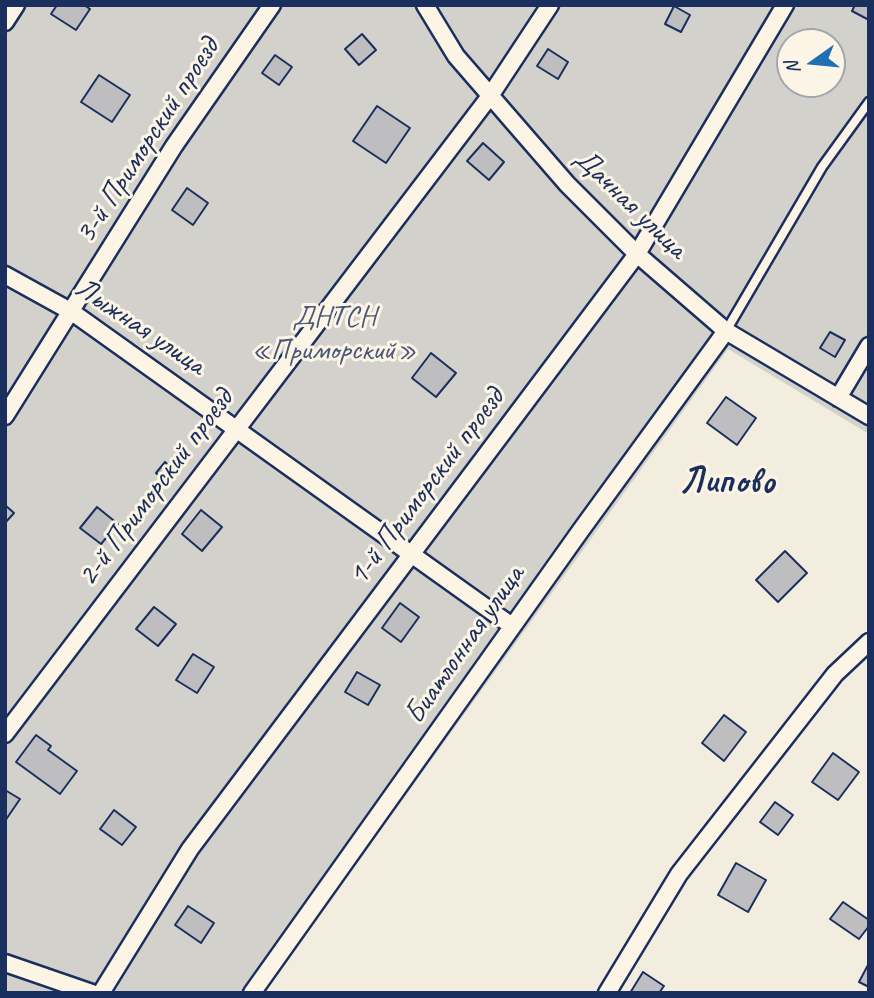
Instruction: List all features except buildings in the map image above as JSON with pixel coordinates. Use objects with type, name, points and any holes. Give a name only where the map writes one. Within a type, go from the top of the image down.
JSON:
[{"type":"street","points":[[5,22],[16,5]]},
{"type":"street","name":"3-й Приморский проезд","points":[[5,416],[174,146],[272,5]]},
{"type":"street","name":"Дачная улица","points":[[425,5],[456,56],[490,96],[567,184],[637,254],[726,331],[869,416]]},
{"type":"street","name":"2-й Приморский проезд","points":[[5,734],[490,96],[550,5]]},
{"type":"street","name":"1-й Приморский проезд","points":[[101,993],[190,849],[637,254],[785,5]]},
{"type":"street","name":"Лыжная улица","points":[[5,275],[72,312],[512,626]]},
{"type":"street","name":"Биатлонная улица","points":[[252,993],[512,626],[726,331]]},
{"type":"street","points":[[838,398],[869,346]]},
{"type":"street","points":[[607,993],[679,874],[835,674],[869,642]]},
{"type":"street","points":[[5,963],[92,993]]},
{"type":"lane","points":[[726,331],[822,167],[869,102]]},
{"type":"green space","name":"ДНТСН «Приморский»","points":[[5,5],[869,5],[869,434],[728,349],[263,993],[5,993]]},
{"type":"district","name":"Липово","points":[[727,482]]}]
